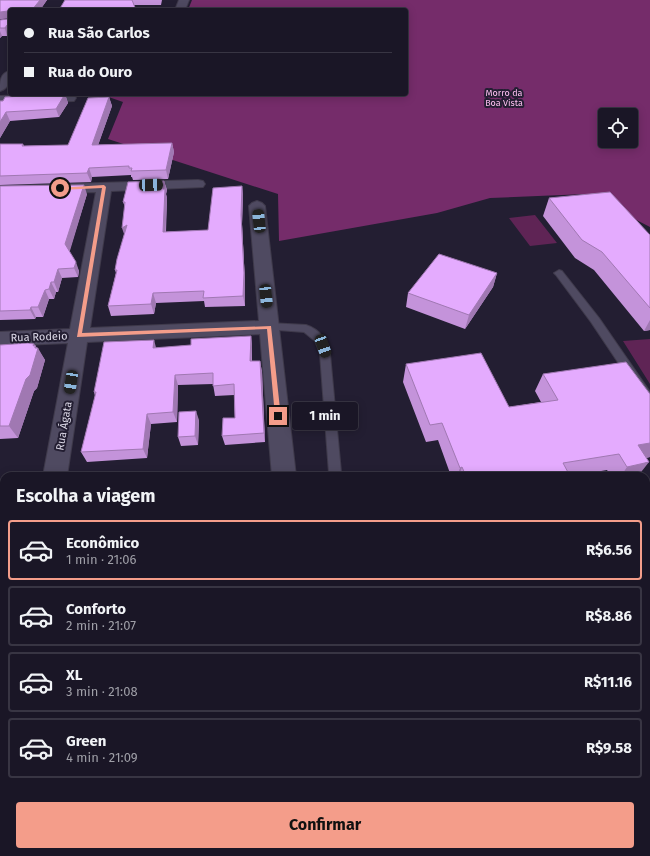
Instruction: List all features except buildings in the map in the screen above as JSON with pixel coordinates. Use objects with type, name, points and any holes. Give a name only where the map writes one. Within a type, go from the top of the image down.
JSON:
[{"type":"street","points":[[0,86],[8,76]]},
{"type":"street","points":[[0,100],[70,98]]},
{"type":"street","points":[[0,190],[198,184]]},
{"type":"street","name":"Rua Ágata","points":[[56,472],[104,187]]},
{"type":"street","points":[[257,206],[284,472]]},
{"type":"street","name":"Rua Rodeio","points":[[0,339],[269,327]]},
{"type":"lane","points":[[559,273],[595,320],[650,401]]},
{"type":"lane","points":[[269,327],[306,329],[320,338],[326,354],[335,472]]},
{"type":"shaded area","points":[[535,215],[557,243],[530,246],[509,218]]},
{"type":"shaded area","points":[[650,339],[650,384],[623,341]]},
{"type":"green space","name":"Morro da Boa Vista","points":[[192,0],[650,0],[650,227],[586,194],[490,198],[437,213],[279,241],[278,194],[108,139],[123,102],[106,96],[408,96],[408,8],[189,8]]},
{"type":"route","points":[[60,188],[104,187],[79,335],[269,327],[278,416]]}]
